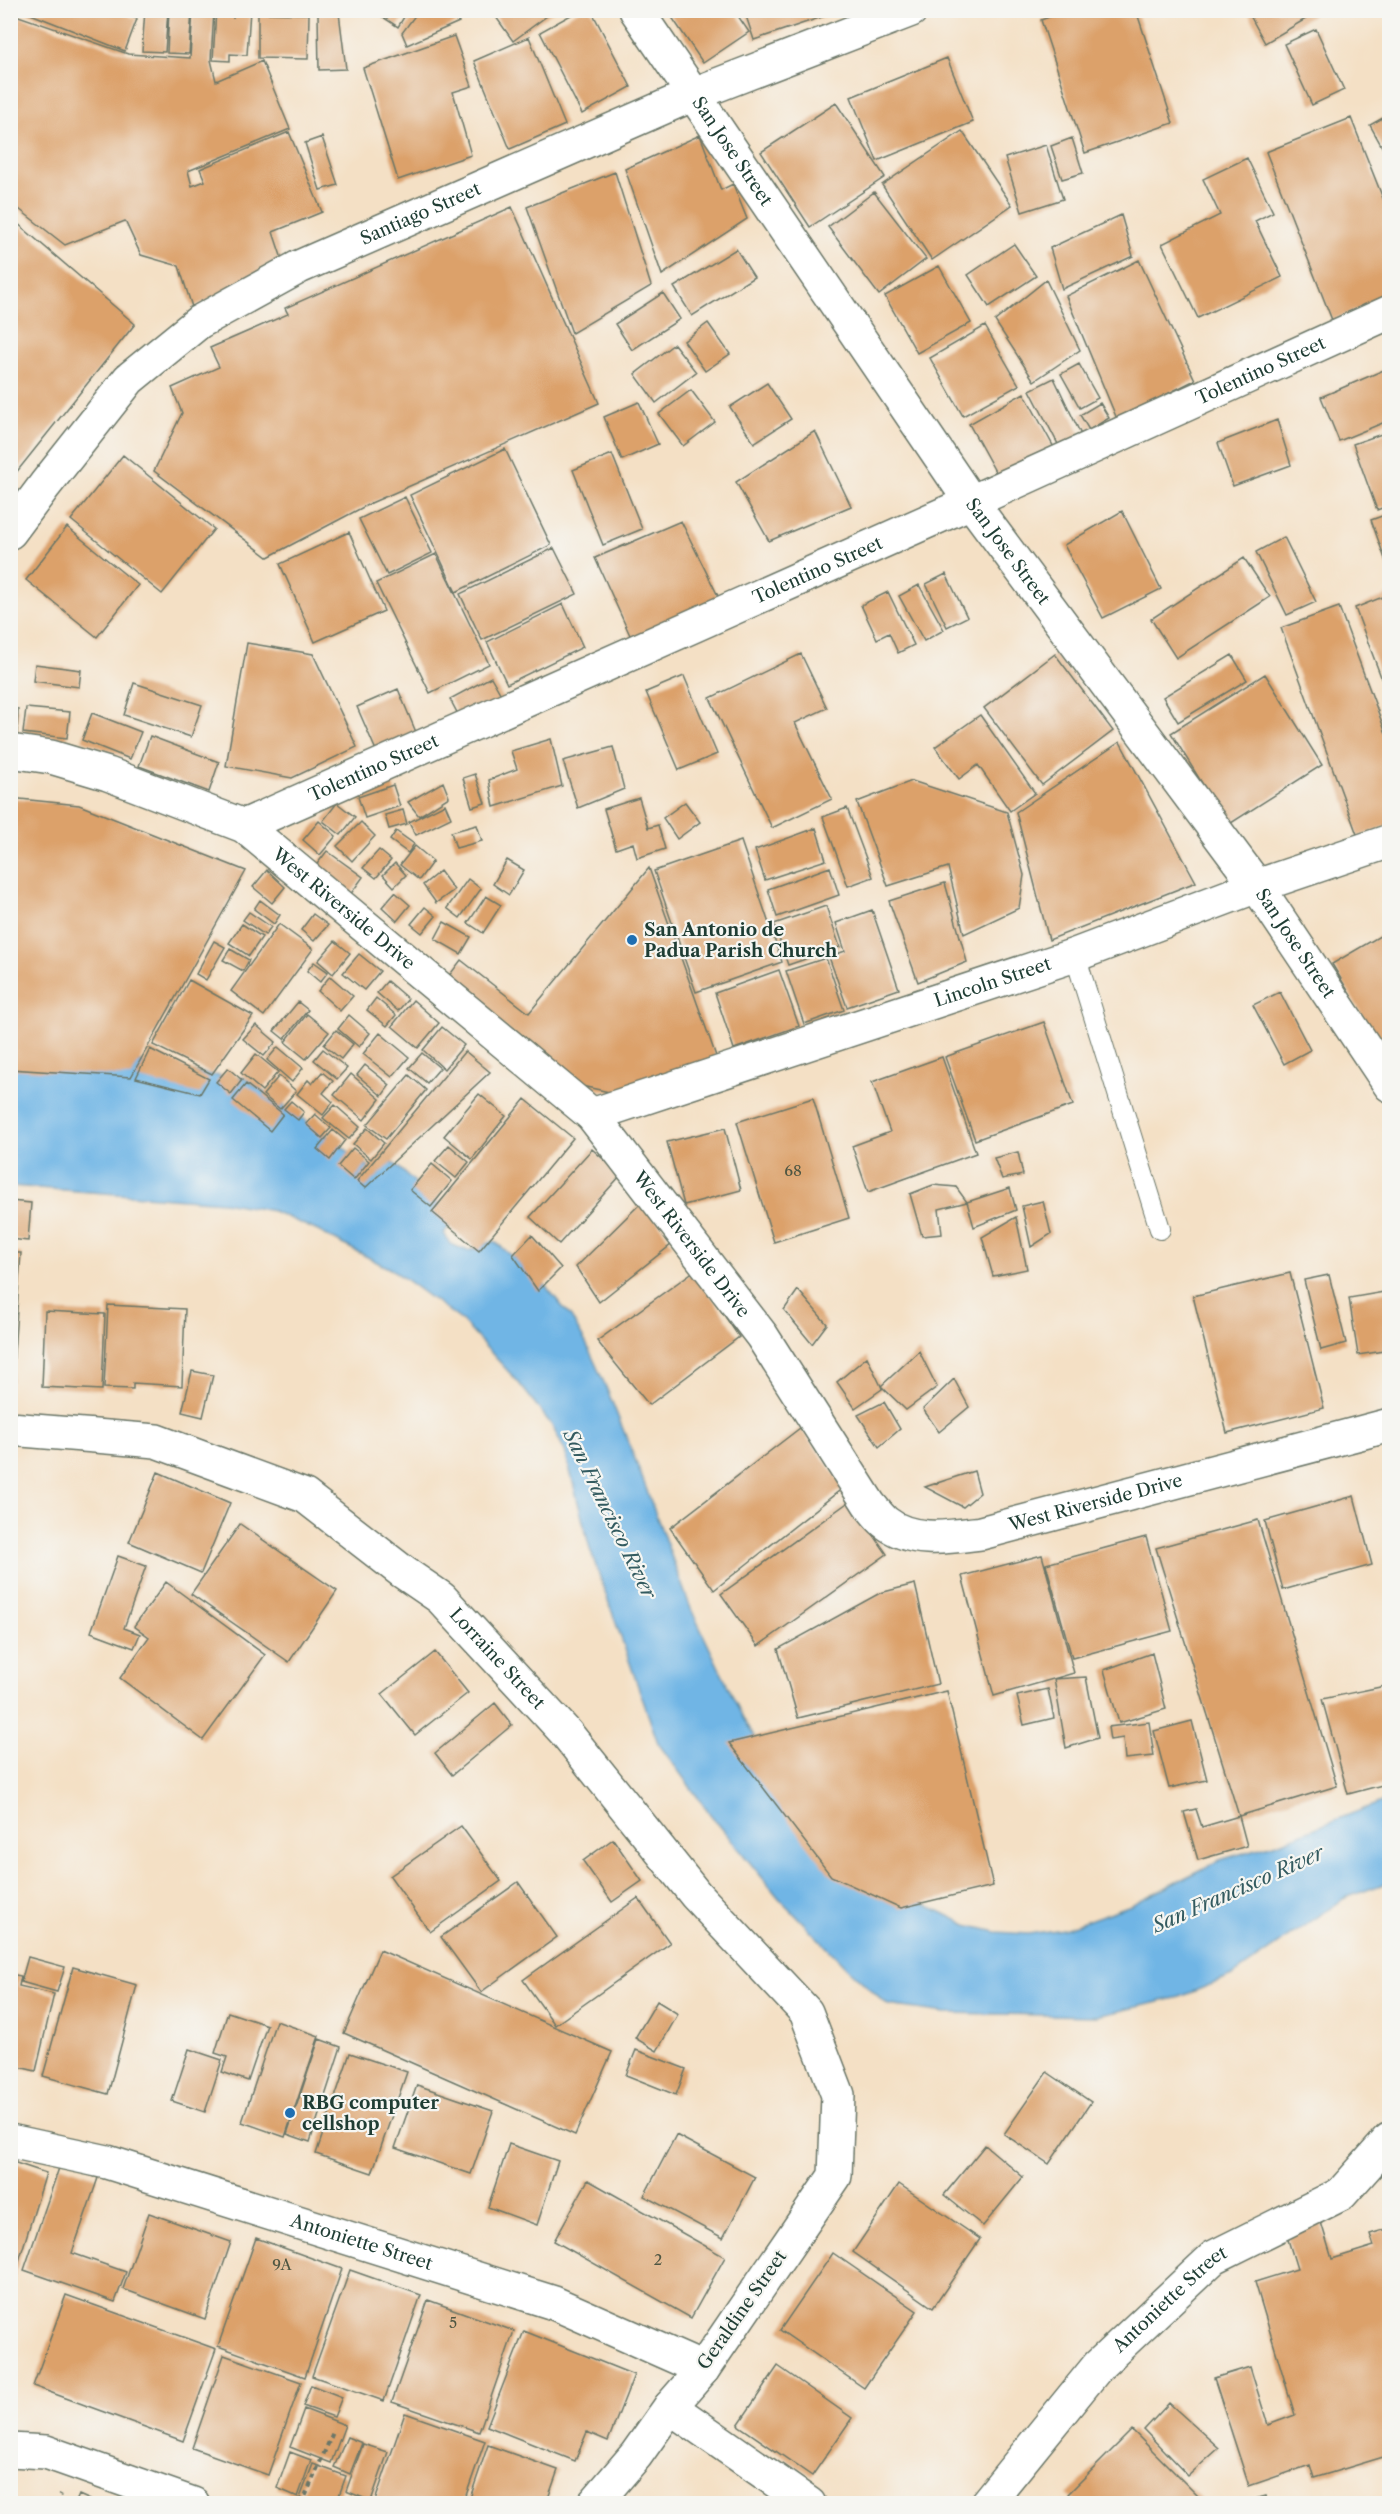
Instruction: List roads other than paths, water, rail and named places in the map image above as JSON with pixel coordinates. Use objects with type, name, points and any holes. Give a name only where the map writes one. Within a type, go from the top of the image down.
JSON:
[{"type":"street","name":"San Jose Street","points":[[636,10],[971,502],[1257,886],[1389,1085]]},
{"type":"street","name":"Santiago Street","points":[[10,532],[129,379],[199,322],[299,267],[694,94],[911,10]]},
{"type":"street","name":"Tolentino Street","points":[[244,826],[971,502],[1389,312]]},
{"type":"street","name":"West Riverside Drive","points":[[10,751],[51,757],[108,774],[244,826],[592,1115],[762,1336],[869,1504],[886,1523],[915,1537],[947,1538],[981,1533],[1389,1425]]},
{"type":"street","name":"Lincoln Street","points":[[592,1115],[1075,956],[1257,886],[1389,841]]},
{"type":"street","name":"Lorraine Street","points":[[10,1429],[156,1441],[305,1496],[403,1572],[441,1598],[567,1734],[696,1895],[806,2012],[838,2095]]},
{"type":"street","name":"Geraldine Street","points":[[594,2504],[636,2456],[670,2407],[704,2369],[834,2176],[838,2095]]},
{"type":"street","name":"Antoniette Street","points":[[986,2504],[1099,2365],[1214,2257],[1341,2194],[1389,2139]]},
{"type":"street","name":"Antoniette Street","points":[[10,2141],[107,2162],[554,2303],[704,2369]]},
{"type":"street","points":[[670,2407],[809,2504]]},
{"type":"street","points":[[10,2450],[46,2452],[193,2504]]},
{"type":"lane","points":[[1075,956],[1160,1229]]},
{"type":"water","name":"San Francisco River","points":[[10,1039],[212,1075],[244,1078],[376,1172],[388,1158],[455,1218],[444,1233],[450,1244],[468,1251],[494,1241],[540,1279],[571,1317],[586,1343],[637,1464],[691,1609],[743,1718],[816,1834],[883,1883],[967,1925],[996,1932],[1028,1934],[1064,1929],[1131,1905],[1220,1860],[1277,1843],[1389,1799],[1389,1882],[1345,1898],[1232,1976],[1180,1997],[1097,2016],[945,2013],[888,2005],[848,1969],[779,1898],[710,1814],[658,1743],[590,1549],[565,1451],[551,1424],[519,1383],[461,1320],[394,1271],[318,1231],[273,1211],[224,1202],[11,1186]]},
{"type":"place","name":"San Antonio de Padua Parish Church","points":[[632,940]]},
{"type":"place","name":"RBG computer cellshop","points":[[290,2113]]}]
